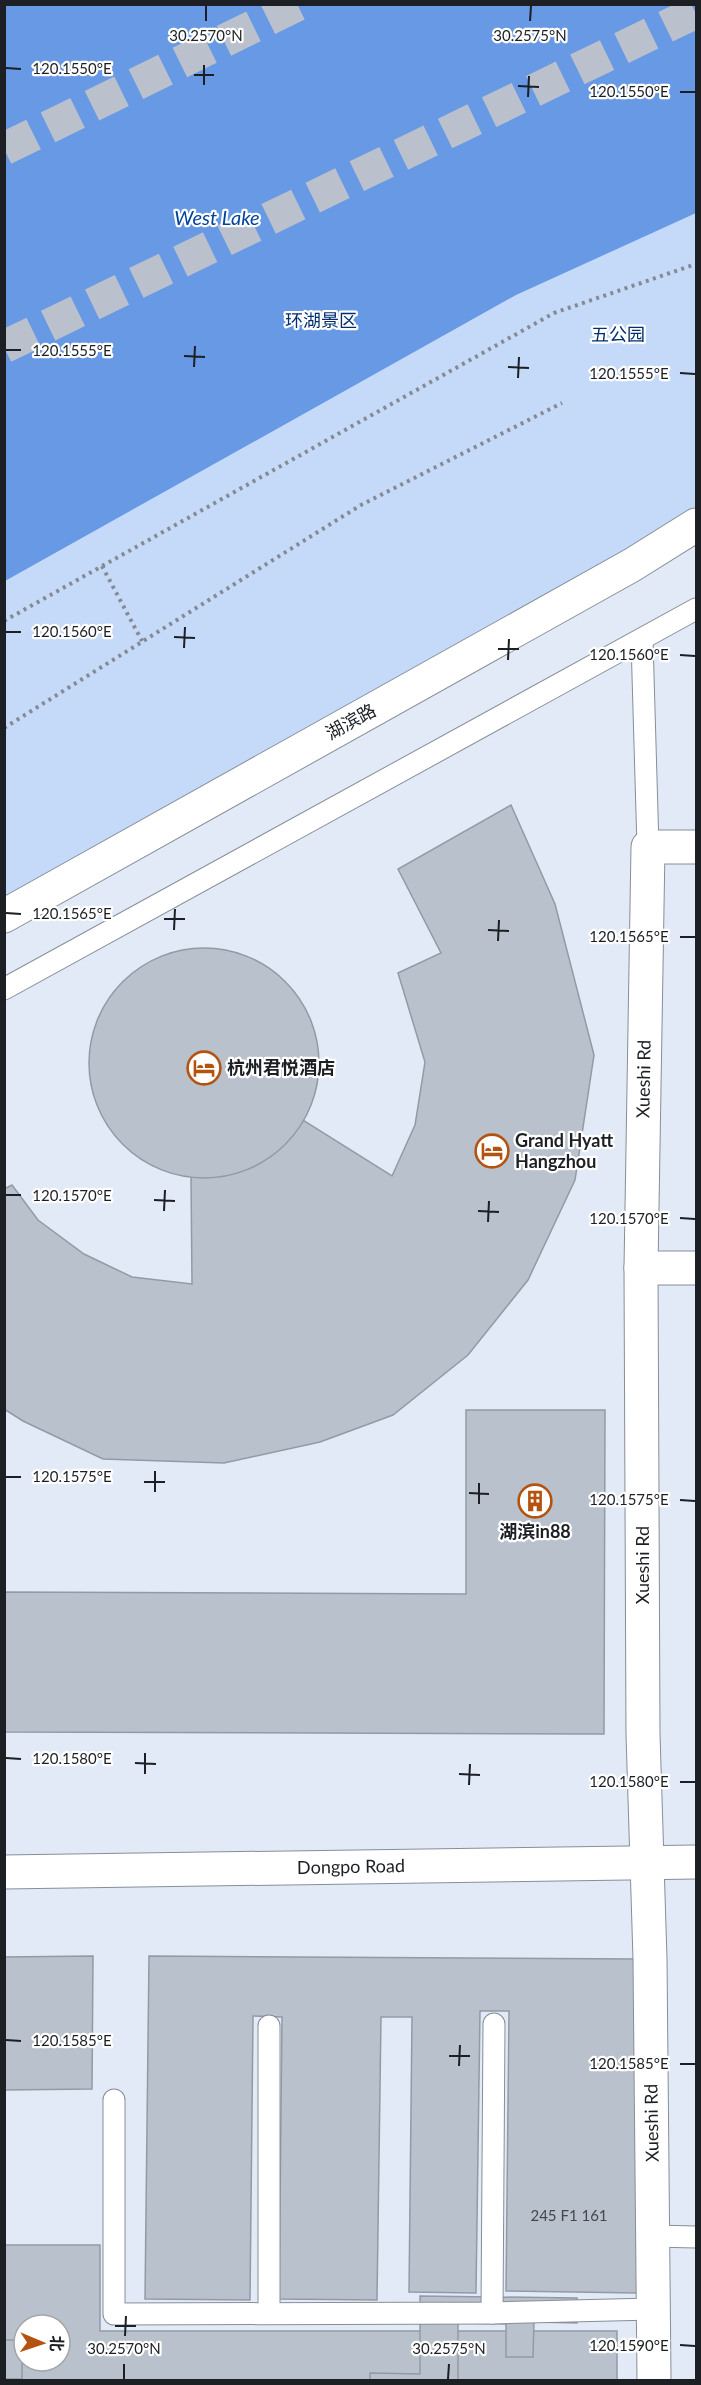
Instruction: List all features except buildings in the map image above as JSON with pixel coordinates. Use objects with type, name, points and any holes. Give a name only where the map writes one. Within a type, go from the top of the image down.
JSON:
[{"type":"street","name":"湖滨路","points":[[4,916],[632,565],[696,525]]},
{"type":"street","points":[[648,847],[696,847]]},
{"type":"street","name":"Xueshi Rd","points":[[648,847],[641,1268],[643,1734],[647,1861],[654,2380]]},
{"type":"street","points":[[641,1268],[696,1268]]},
{"type":"street","name":"Dongpo Road","points":[[4,1872],[696,1862]]},
{"type":"lane","points":[[4,988],[642,641],[696,609]]},
{"type":"lane","name":"Xueshi Rd","points":[[642,641],[648,847]]},
{"type":"lane","points":[[492,2313],[494,2024]]},
{"type":"lane","points":[[269,2026],[269,2313]]},
{"type":"lane","points":[[114,2100],[114,2314],[492,2313],[653,2309]]},
{"type":"lane","points":[[653,2236],[696,2237]]},
{"type":"path","points":[[4,621],[554,313],[696,264]]},
{"type":"path","points":[[4,729],[361,505],[562,403]]},
{"type":"path","points":[[102,566],[142,641]]},
{"type":"green space","name":"环湖景区","points":[[5,5],[696,5],[696,528],[5,916]]},
{"type":"water","name":"West Lake","points":[[5,4],[696,5],[696,213],[516,295],[5,581]]},
{"type":"tunnel","points":[[4,149],[299,4]]},
{"type":"tunnel","points":[[4,347],[696,12]]},
{"type":"place","name":"杭州君悦酒店","points":[[204,1068]]},
{"type":"place","name":"Grand Hyatt Hangzhou","points":[[492,1151]]},
{"type":"place","name":"湖滨in88","points":[[535,1501]]},
{"type":"park label","name":"五公园","points":[[618,335]]}]
